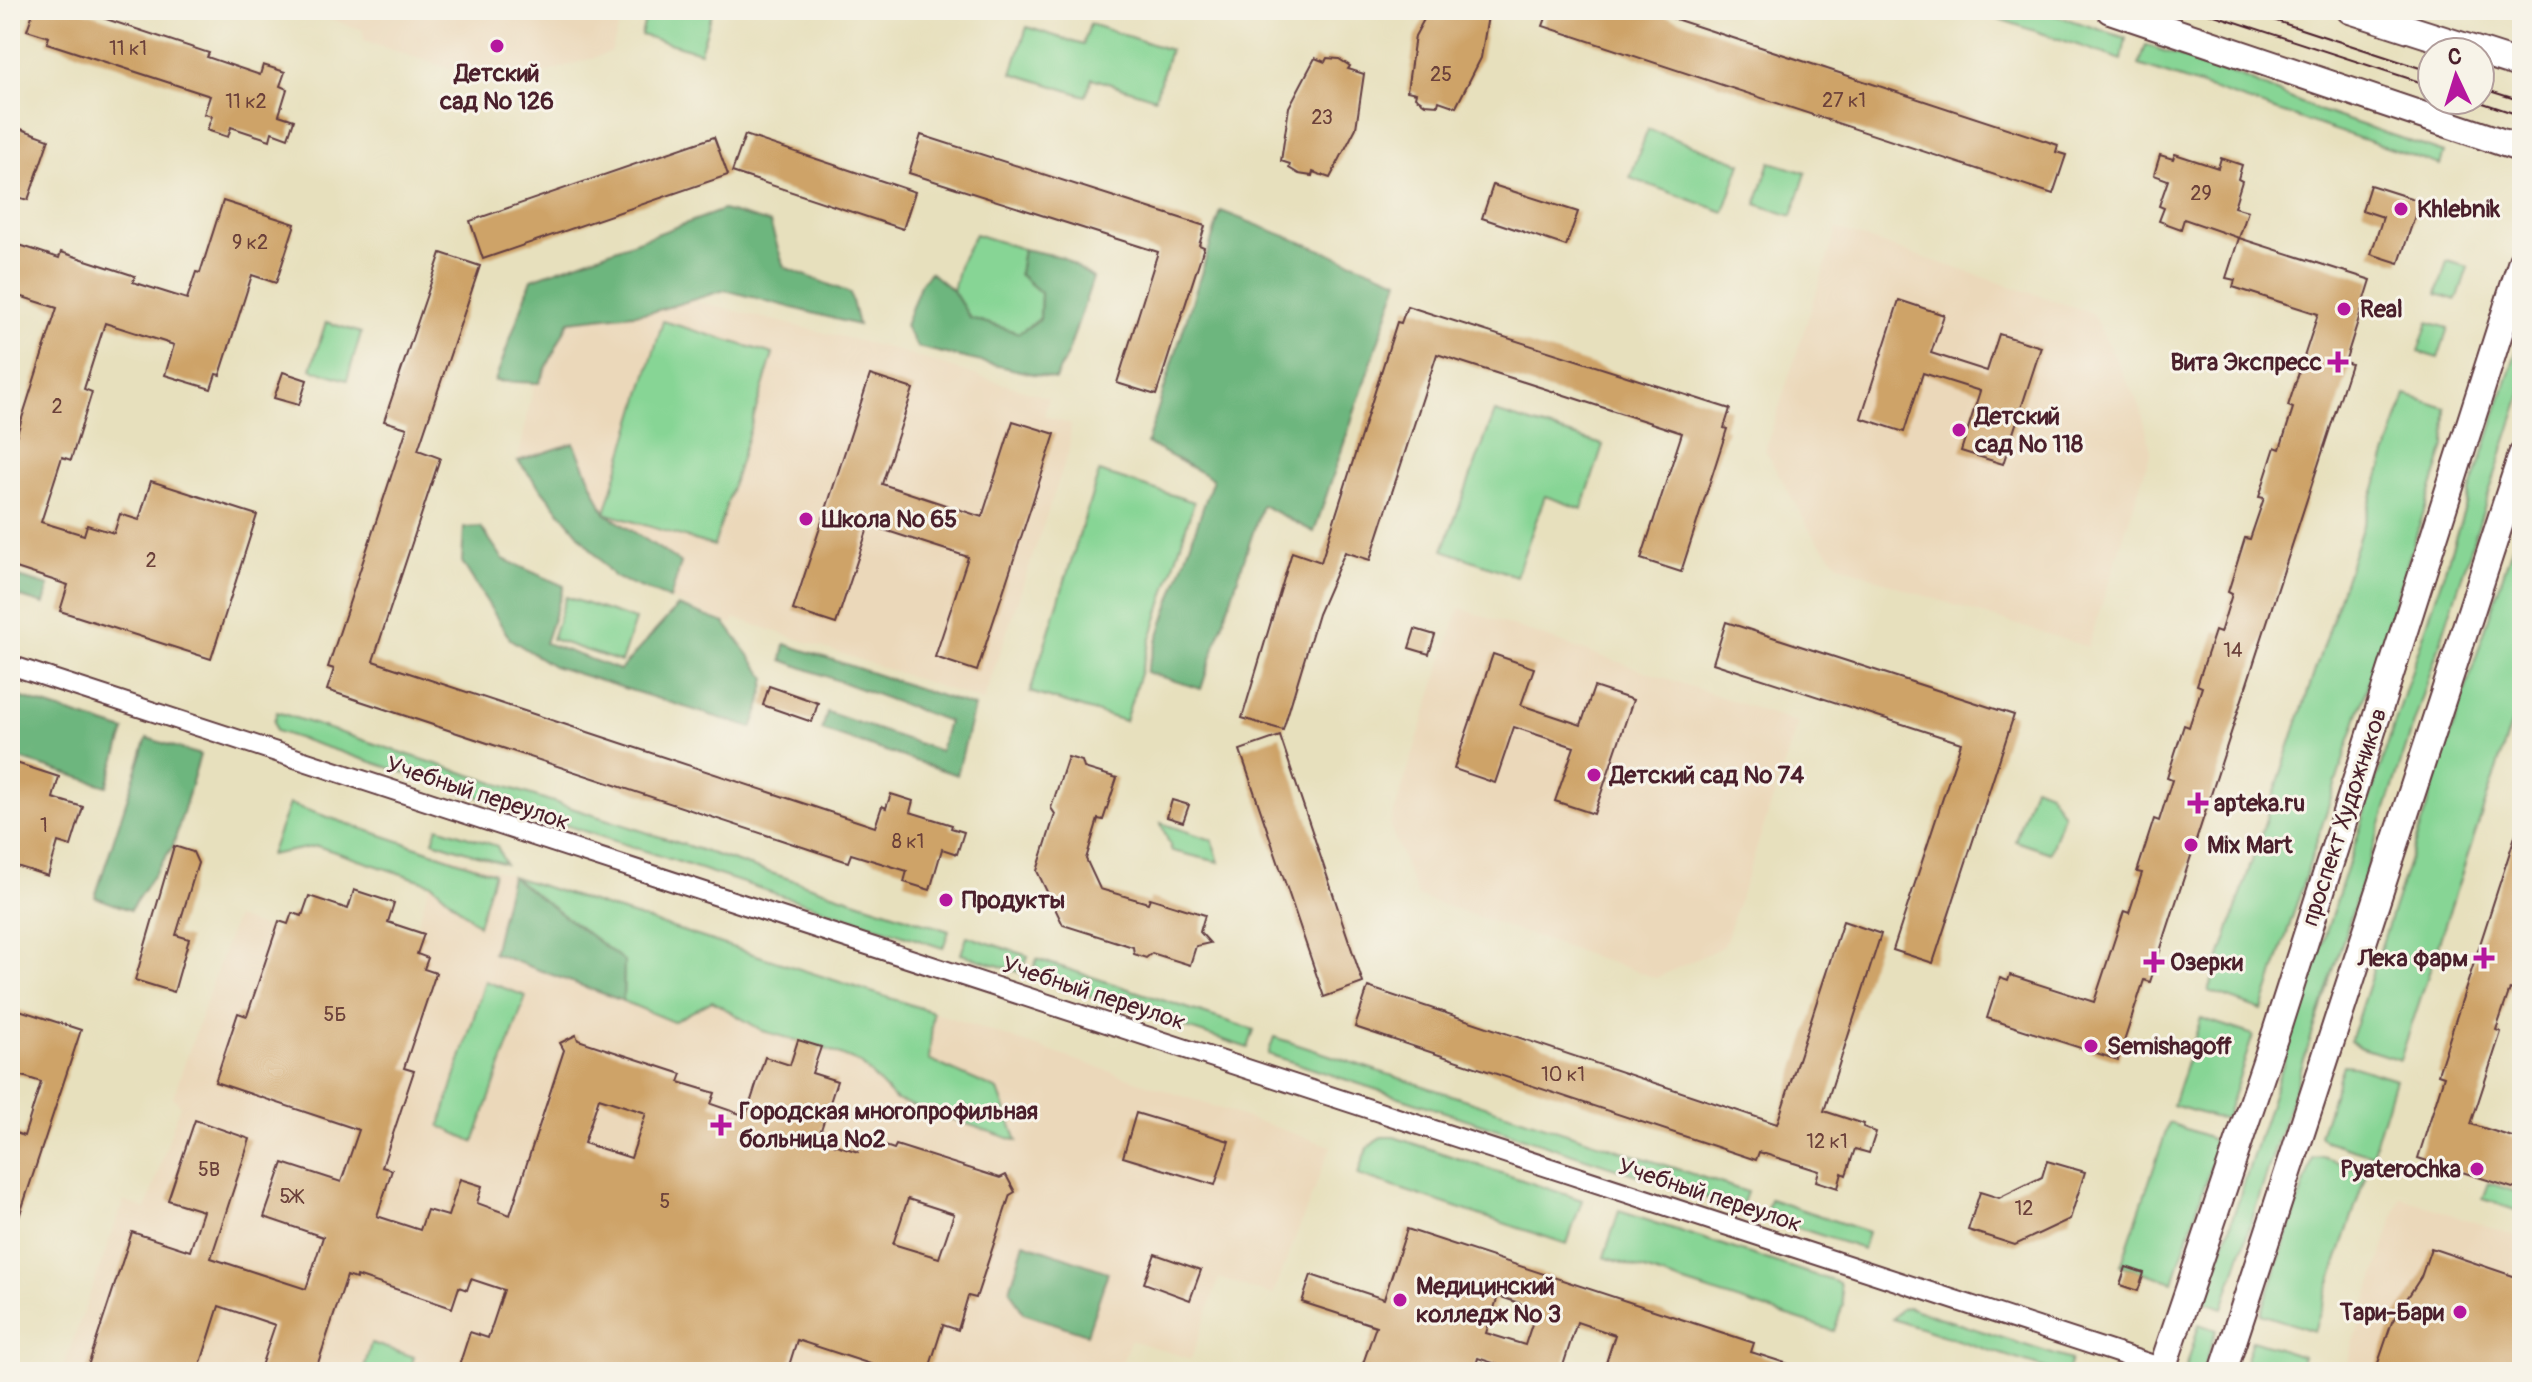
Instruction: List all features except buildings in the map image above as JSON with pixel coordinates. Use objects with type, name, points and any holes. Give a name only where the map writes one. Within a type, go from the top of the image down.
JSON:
[{"type":"street","points":[[2110,10],[2522,149]]},
{"type":"street","points":[[2350,10],[2522,65]]},
{"type":"street","name":"проспект Художников","points":[[2162,1370],[2276,1032],[2522,261]]},
{"type":"street","points":[[2223,1372],[2522,455]]},
{"type":"street","name":"Учебный переулок","points":[[10,665],[2162,1370]]},
{"type":"shaded area","name":"Детский сад № 126","points":[[303,10],[624,10],[611,52],[503,86],[364,41],[363,30]]},
{"type":"shaded area","name":"Детский сад № 118","points":[[1837,229],[2092,313],[2141,409],[2151,451],[2088,647],[1910,591],[1838,564],[1812,534],[1765,450]]},
{"type":"shaded area","name":"Школа № 65","points":[[665,294],[892,349],[1049,398],[1044,415],[1071,425],[1069,450],[983,701],[735,618],[732,624],[614,577],[518,461],[548,316]]},
{"type":"shaded area","name":"Детский сад № 74","points":[[1459,608],[1798,723],[1724,946],[1656,978],[1417,896],[1390,826]]},
{"type":"shaded area","name":"Городская многопрофильная больница №2","points":[[440,852],[960,1021],[1331,1146],[1273,1295],[1219,1278],[1191,1359],[1130,1340],[1119,1372],[58,1372],[64,1365],[124,1201],[146,1209],[180,1105],[173,1097],[235,918],[275,931],[279,921],[288,924],[292,913],[302,916],[309,896],[347,909],[354,890],[394,903],[388,922],[415,931]]},
{"type":"shaded area","points":[[2400,1197],[2522,1238],[2522,1372],[2344,1372]]},
{"type":"green space","points":[[648,10],[713,10],[700,52],[641,35]]},
{"type":"green space","points":[[1972,10],[2039,10],[2126,38],[2122,60]]},
{"type":"green space","points":[[1090,24],[1170,50],[1155,98],[1092,78],[1086,96],[1012,73],[1027,27],[1083,45]]},
{"type":"green space","points":[[2146,45],[2242,77],[2315,109],[2444,153],[2440,165],[2139,65]]},
{"type":"green space","points":[[1648,129],[1741,163],[1724,212],[1630,178]]},
{"type":"green space","points":[[1770,162],[1806,173],[1792,216],[1756,204]]},
{"type":"green space","points":[[723,210],[770,223],[784,267],[850,293],[858,325],[725,290],[652,312],[569,321],[539,383],[495,381],[532,279]]},
{"type":"green space","points":[[1221,211],[1399,280],[1314,532],[1262,505],[1201,689],[1146,672],[1213,479],[1147,443]]},
{"type":"green space","points":[[975,234],[1023,249],[1019,274],[1041,293],[1040,318],[1019,333],[970,318],[953,291],[960,262]]},
{"type":"green space","points":[[1023,249],[1062,257],[1093,278],[1067,355],[1055,379],[917,347],[905,326],[920,285],[930,272],[953,291],[970,318],[1019,333],[1040,319],[1041,293],[1019,274]]},
{"type":"green space","points":[[2447,261],[2468,267],[2457,300],[2437,294]]},
{"type":"green space","points":[[663,321],[773,354],[714,546],[605,513]]},
{"type":"green space","points":[[326,322],[361,333],[347,380],[311,369]]},
{"type":"green space","points":[[2428,322],[2448,328],[2438,358],[2418,352]]},
{"type":"green space","points":[[2522,334],[2522,392],[2223,1308],[2205,1302]]},
{"type":"green space","points":[[2406,395],[2446,408],[2445,447],[2262,1010],[2209,991]]},
{"type":"green space","points":[[1495,412],[1603,445],[1582,509],[1545,496],[1516,576],[1443,550]]},
{"type":"green space","points":[[574,443],[605,513],[681,563],[670,599],[614,577],[518,461]]},
{"type":"green space","points":[[1099,472],[1194,502],[1125,721],[1030,692]]},
{"type":"green space","points":[[2522,517],[2522,692],[2400,1060],[2359,1047],[2350,1041]]},
{"type":"green space","points":[[481,527],[503,559],[564,586],[545,643],[620,670],[678,606],[725,623],[766,678],[752,728],[553,666],[510,639],[462,562],[464,528]]},
{"type":"green space","points":[[19,577],[49,586],[44,604],[14,595]]},
{"type":"green space","points":[[566,597],[635,620],[621,662],[552,639]]},
{"type":"green space","points":[[785,644],[974,707],[957,775],[822,730],[827,712],[940,751],[948,721],[782,660]]},
{"type":"green space","points":[[10,694],[125,731],[107,786],[10,756]]},
{"type":"green space","points":[[277,712],[949,931],[943,948],[276,731],[274,721]]},
{"type":"green space","points":[[147,738],[200,755],[173,846],[130,910],[95,897]]},
{"type":"green space","points":[[2034,786],[2049,792],[2063,814],[2050,853],[2015,841]]},
{"type":"green space","points":[[289,804],[494,873],[478,925],[432,884],[317,846],[270,855]]},
{"type":"green space","points":[[1161,823],[1212,840],[1219,862],[1172,851]]},
{"type":"green space","points":[[438,827],[497,846],[505,864],[433,841]]},
{"type":"green space","points":[[511,876],[933,1012],[929,1060],[998,1090],[1017,1141],[896,1100],[860,1063],[821,1047],[763,1031],[712,1001],[673,1022],[623,1001],[624,961]]},
{"type":"green space","points":[[511,876],[624,961],[623,1001],[493,953]]},
{"type":"green space","points":[[967,936],[1028,956],[1022,973],[961,954]]},
{"type":"green space","points":[[1037,959],[1254,1030],[1248,1048],[1031,977]]},
{"type":"green space","points":[[485,981],[526,996],[474,1142],[440,1126]]},
{"type":"green space","points":[[2201,1018],[2253,1035],[2226,1118],[2173,1105]]},
{"type":"green space","points":[[1274,1037],[1747,1192],[1741,1209],[1268,1054]]},
{"type":"green space","points":[[2343,1065],[2395,1079],[2372,1155],[2326,1141],[2320,1135]]},
{"type":"green space","points":[[2169,1123],[2206,1136],[2218,1144],[2173,1282],[2121,1265]]},
{"type":"green space","points":[[1382,1137],[1394,1137],[1582,1200],[1567,1244],[1358,1175],[1368,1148]]},
{"type":"green space","points":[[2322,1157],[2367,1171],[2314,1331],[2261,1314],[2313,1158]]},
{"type":"green space","points":[[2489,1183],[2522,1194],[2522,1212],[2483,1199]]},
{"type":"green space","points":[[1770,1199],[1868,1232],[1863,1249],[1765,1217]]},
{"type":"green space","points":[[1619,1211],[1839,1283],[1843,1304],[1834,1331],[1604,1257]]},
{"type":"green space","points":[[1024,1243],[1108,1272],[1087,1334],[1023,1313],[1010,1290]]},
{"type":"green space","points":[[1907,1307],[2071,1360],[2067,1372],[2057,1372],[1892,1319]]},
{"type":"green space","points":[[2199,1324],[2216,1330],[2202,1372],[2185,1372]]},
{"type":"green space","points":[[2252,1340],[2303,1356],[2298,1372],[2242,1372]]},
{"type":"green space","points":[[371,1343],[414,1357],[410,1372],[363,1372]]},
{"type":"tram line","points":[[2199,10],[2416,81]]},
{"type":"tram line","points":[[2243,10],[2416,67]]},
{"type":"tram line","points":[[2496,93],[2522,101]]},
{"type":"tram line","points":[[2496,107],[2522,116]]},
{"type":"place","name":"Детский сад № 126","points":[[497,46]]},
{"type":"place","name":"Khlebnik","points":[[2401,209]]},
{"type":"place","name":"Real","points":[[2344,309]]},
{"type":"place","name":"Вита Экспресс","points":[[2338,362]]},
{"type":"place","name":"Детский сад № 118","points":[[1959,430]]},
{"type":"place","name":"Школа № 65","points":[[806,519]]},
{"type":"place","name":"Детский сад № 74","points":[[1594,775]]},
{"type":"place","name":"apteka.ru","points":[[2198,803]]},
{"type":"place","name":"Mix Mart","points":[[2191,845]]},
{"type":"place","name":"Продукты","points":[[946,900]]},
{"type":"place","name":"Лека фарм","points":[[2484,958]]},
{"type":"place","name":"Озерки","points":[[2154,962]]},
{"type":"place","name":"Semishagoff","points":[[2091,1046]]},
{"type":"place","name":"Городская многопрофильная больница №2","points":[[721,1125]]},
{"type":"place","name":"Pyaterochka","points":[[2477,1169]]},
{"type":"place","name":"Медицинский колледж № 3","points":[[1400,1300]]},
{"type":"place","name":"Тари-Бари","points":[[2460,1312]]}]
